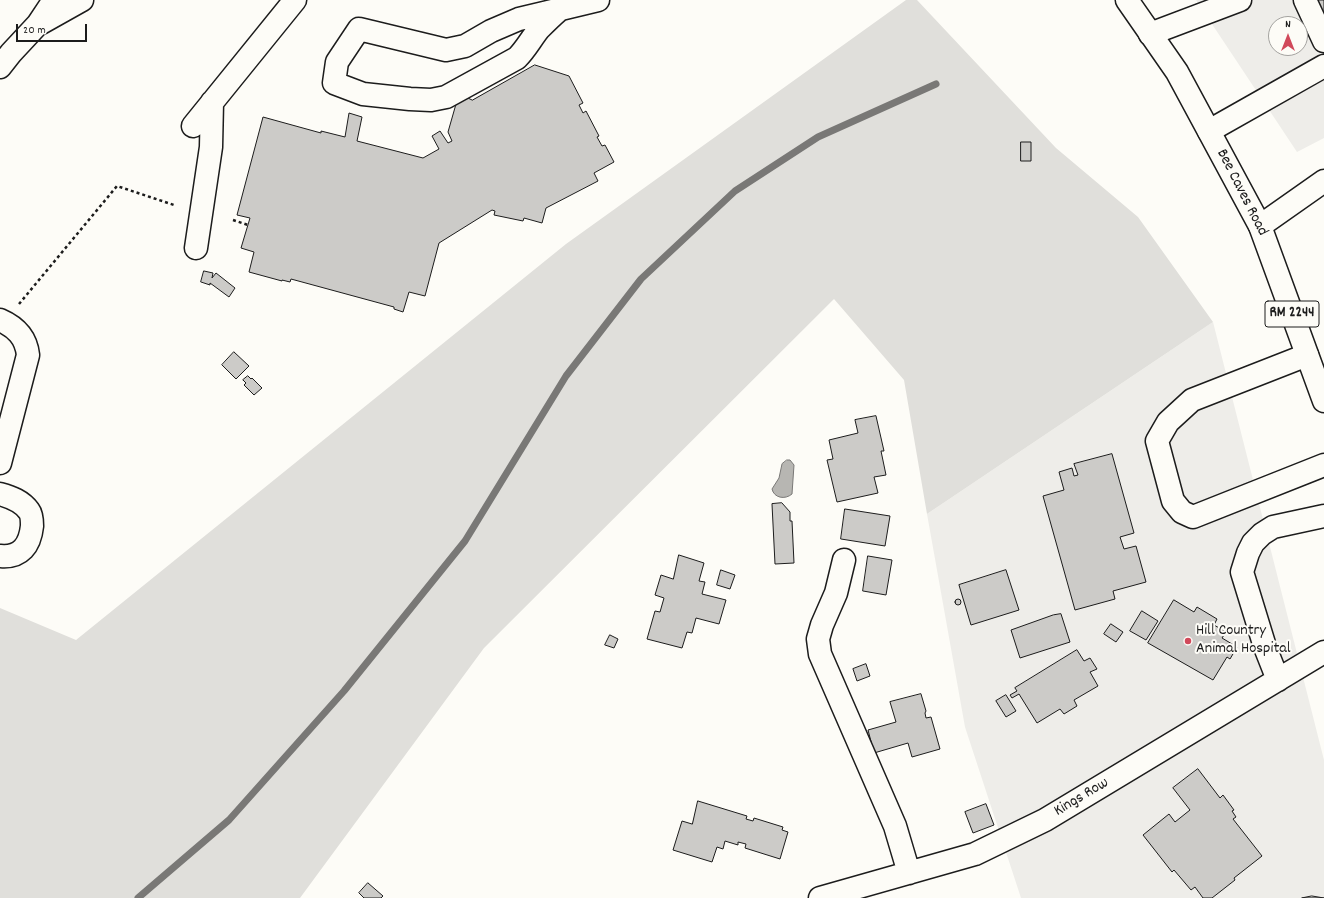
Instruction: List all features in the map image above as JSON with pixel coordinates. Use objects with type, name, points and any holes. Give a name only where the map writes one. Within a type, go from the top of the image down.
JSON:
[{"type":"street","points":[[38,24],[54,0]]},
{"type":"street","points":[[4,55],[38,24],[82,0]]},
{"type":"street","points":[[192,126],[295,0]]},
{"type":"street","points":[[558,11],[540,28],[530,41],[526,50],[517,58],[446,97],[431,100],[363,94],[334,83],[337,62],[359,29],[446,50],[465,46],[491,31],[519,19],[558,11],[598,0]]},
{"type":"street","name":"Bee Caves Road","points":[[1127,0],[1177,72],[1260,226],[1324,401]]},
{"type":"street","points":[[1150,34],[1240,0]]},
{"type":"street","points":[[1305,0],[1324,41]]},
{"type":"street","points":[[1209,131],[1324,66]]},
{"type":"street","points":[[196,248],[211,147],[212,102]]},
{"type":"street","points":[[1260,226],[1324,181]]},
{"type":"street","points":[[0,463],[28,355],[27,346],[22,335],[8,323],[2,321]]},
{"type":"street","points":[[1307,355],[1192,400],[1168,422],[1157,441],[1173,501],[1182,512],[1193,517],[1324,465]]},
{"type":"street","points":[[0,494],[16,499],[25,506],[30,512],[32,522],[29,540],[25,547],[18,553],[9,556],[0,556]]},
{"type":"street","points":[[1278,680],[1265,647],[1242,572],[1253,543],[1262,534],[1273,527],[1324,516]]},
{"type":"street","points":[[844,560],[836,593],[822,625],[818,639],[820,654],[895,826],[909,873]]},
{"type":"street","name":"Kings Row","points":[[820,898],[975,854],[1045,820],[1324,652]]},
{"type":"path","points":[[2,321],[117,186],[174,205]]},
{"type":"path","points":[[233,220],[248,225]]},
{"type":"shaded area","points":[[906,0],[917,0],[1056,148],[1138,217],[1213,322],[927,514],[904,380],[834,299],[484,648],[300,898],[0,898],[0,608],[76,640],[566,244]]},
{"type":"shaded area","points":[[1196,0],[1324,0],[1324,138],[1297,152]]},
{"type":"shaded area","points":[[1213,322],[1324,760],[1324,898],[1021,898],[965,727],[927,514]]},
{"type":"shaded area","points":[[787,460],[790,460],[794,465],[792,494],[786,497],[780,497],[773,492],[772,489],[779,478],[782,464]]},
{"type":"building","points":[[1314,0],[1324,0],[1324,26]]},
{"type":"building","points":[[535,65],[569,76],[583,103],[579,105],[583,113],[586,111],[599,136],[597,137],[602,146],[605,145],[614,162],[594,173],[598,181],[546,208],[542,223],[524,218],[523,221],[494,215],[495,211],[492,210],[439,243],[425,296],[409,292],[403,312],[394,309],[394,307],[291,279],[290,282],[282,281],[249,272],[254,252],[241,248],[250,218],[237,215],[263,117],[321,133],[321,131],[345,137],[349,113],[362,117],[357,141],[423,158],[439,149],[432,136],[440,131],[448,143],[452,141],[448,132],[456,104],[468,98],[472,100]]},
{"type":"building","points":[[1021,142],[1031,142],[1031,161],[1021,161]]},
{"type":"building","points":[[204,271],[213,273],[212,278],[216,273],[235,288],[229,297],[210,283],[210,285],[201,282]]},
{"type":"building","points":[[234,352],[249,366],[236,379],[222,365]]},
{"type":"building","points":[[248,376],[262,388],[254,395],[244,385],[246,383],[243,380]]},
{"type":"building","points":[[876,416],[884,451],[881,451],[886,475],[874,477],[878,493],[837,502],[827,460],[833,459],[829,440],[858,433],[855,420]]},
{"type":"building","points":[[1112,454],[1134,533],[1120,537],[1124,549],[1136,546],[1146,582],[1113,591],[1115,599],[1075,610],[1043,496],[1064,490],[1059,472],[1072,468],[1074,476],[1078,475],[1074,464]]},
{"type":"building","points":[[782,503],[790,512],[790,521],[792,521],[794,563],[775,564],[772,504]]},
{"type":"building","points":[[845,509],[890,516],[885,546],[841,539]]},
{"type":"building","points":[[679,555],[704,563],[699,581],[705,582],[702,594],[726,600],[719,624],[696,618],[692,633],[687,632],[682,648],[647,639],[655,611],[660,612],[664,598],[655,595],[661,575],[673,579]]},
{"type":"building","points":[[868,556],[892,560],[886,595],[863,591]]},
{"type":"building","points":[[721,570],[735,575],[730,589],[717,585]]},
{"type":"building","points":[[1006,570],[1019,610],[971,625],[959,585]]},
{"type":"building","points":[[958,599],[961,602],[958,605],[955,602]]},
{"type":"building","name":"Hill Country Animal Hospital","points":[[1174,600],[1194,612],[1197,607],[1217,619],[1214,625],[1226,632],[1222,638],[1237,647],[1230,659],[1227,657],[1213,680],[1148,643]]},
{"type":"building","points":[[1142,611],[1158,621],[1146,640],[1130,631]]},
{"type":"building","points":[[1061,614],[1070,642],[1020,658],[1011,630],[1053,615]]},
{"type":"building","points":[[1111,624],[1123,632],[1116,642],[1104,634]]},
{"type":"building","points":[[610,635],[618,639],[614,648],[605,645]]},
{"type":"building","points":[[1077,650],[1084,661],[1090,658],[1097,669],[1090,672],[1098,686],[1074,700],[1077,706],[1064,714],[1060,709],[1037,723],[1019,694],[1012,698],[1010,695],[1017,691],[1015,688]]},
{"type":"building","points":[[866,664],[870,676],[857,681],[853,669]]},
{"type":"building","points":[[921,694],[926,711],[926,718],[931,717],[940,749],[912,757],[908,743],[874,753],[868,730],[896,722],[890,702]]},
{"type":"building","points":[[1006,695],[1016,711],[1006,717],[996,701]]},
{"type":"building","points":[[1198,769],[1220,798],[1223,795],[1234,810],[1232,811],[1236,817],[1233,819],[1262,856],[1212,898],[1203,898],[1195,887],[1191,890],[1174,870],[1172,872],[1143,835],[1169,814],[1175,822],[1190,810],[1173,788]]},
{"type":"building","points":[[698,801],[747,816],[746,819],[753,821],[754,818],[783,827],[782,830],[788,832],[780,859],[745,848],[746,844],[738,842],[738,845],[725,841],[723,849],[717,847],[712,862],[673,850],[682,821],[692,824]]},
{"type":"building","points":[[986,804],[994,825],[973,833],[965,812]]},
{"type":"building","points":[[368,883],[383,896],[381,898],[364,898],[359,893]]},
{"type":"building","points":[[1312,896],[1324,898],[1302,898]]},
{"type":"waterway","points":[[138,898],[229,820],[344,691],[465,541],[566,376],[641,279],[735,191],[818,137],[936,84]]},
{"type":"place","name":"Hill Country Animal Hospital","points":[[1188,641]]}]
